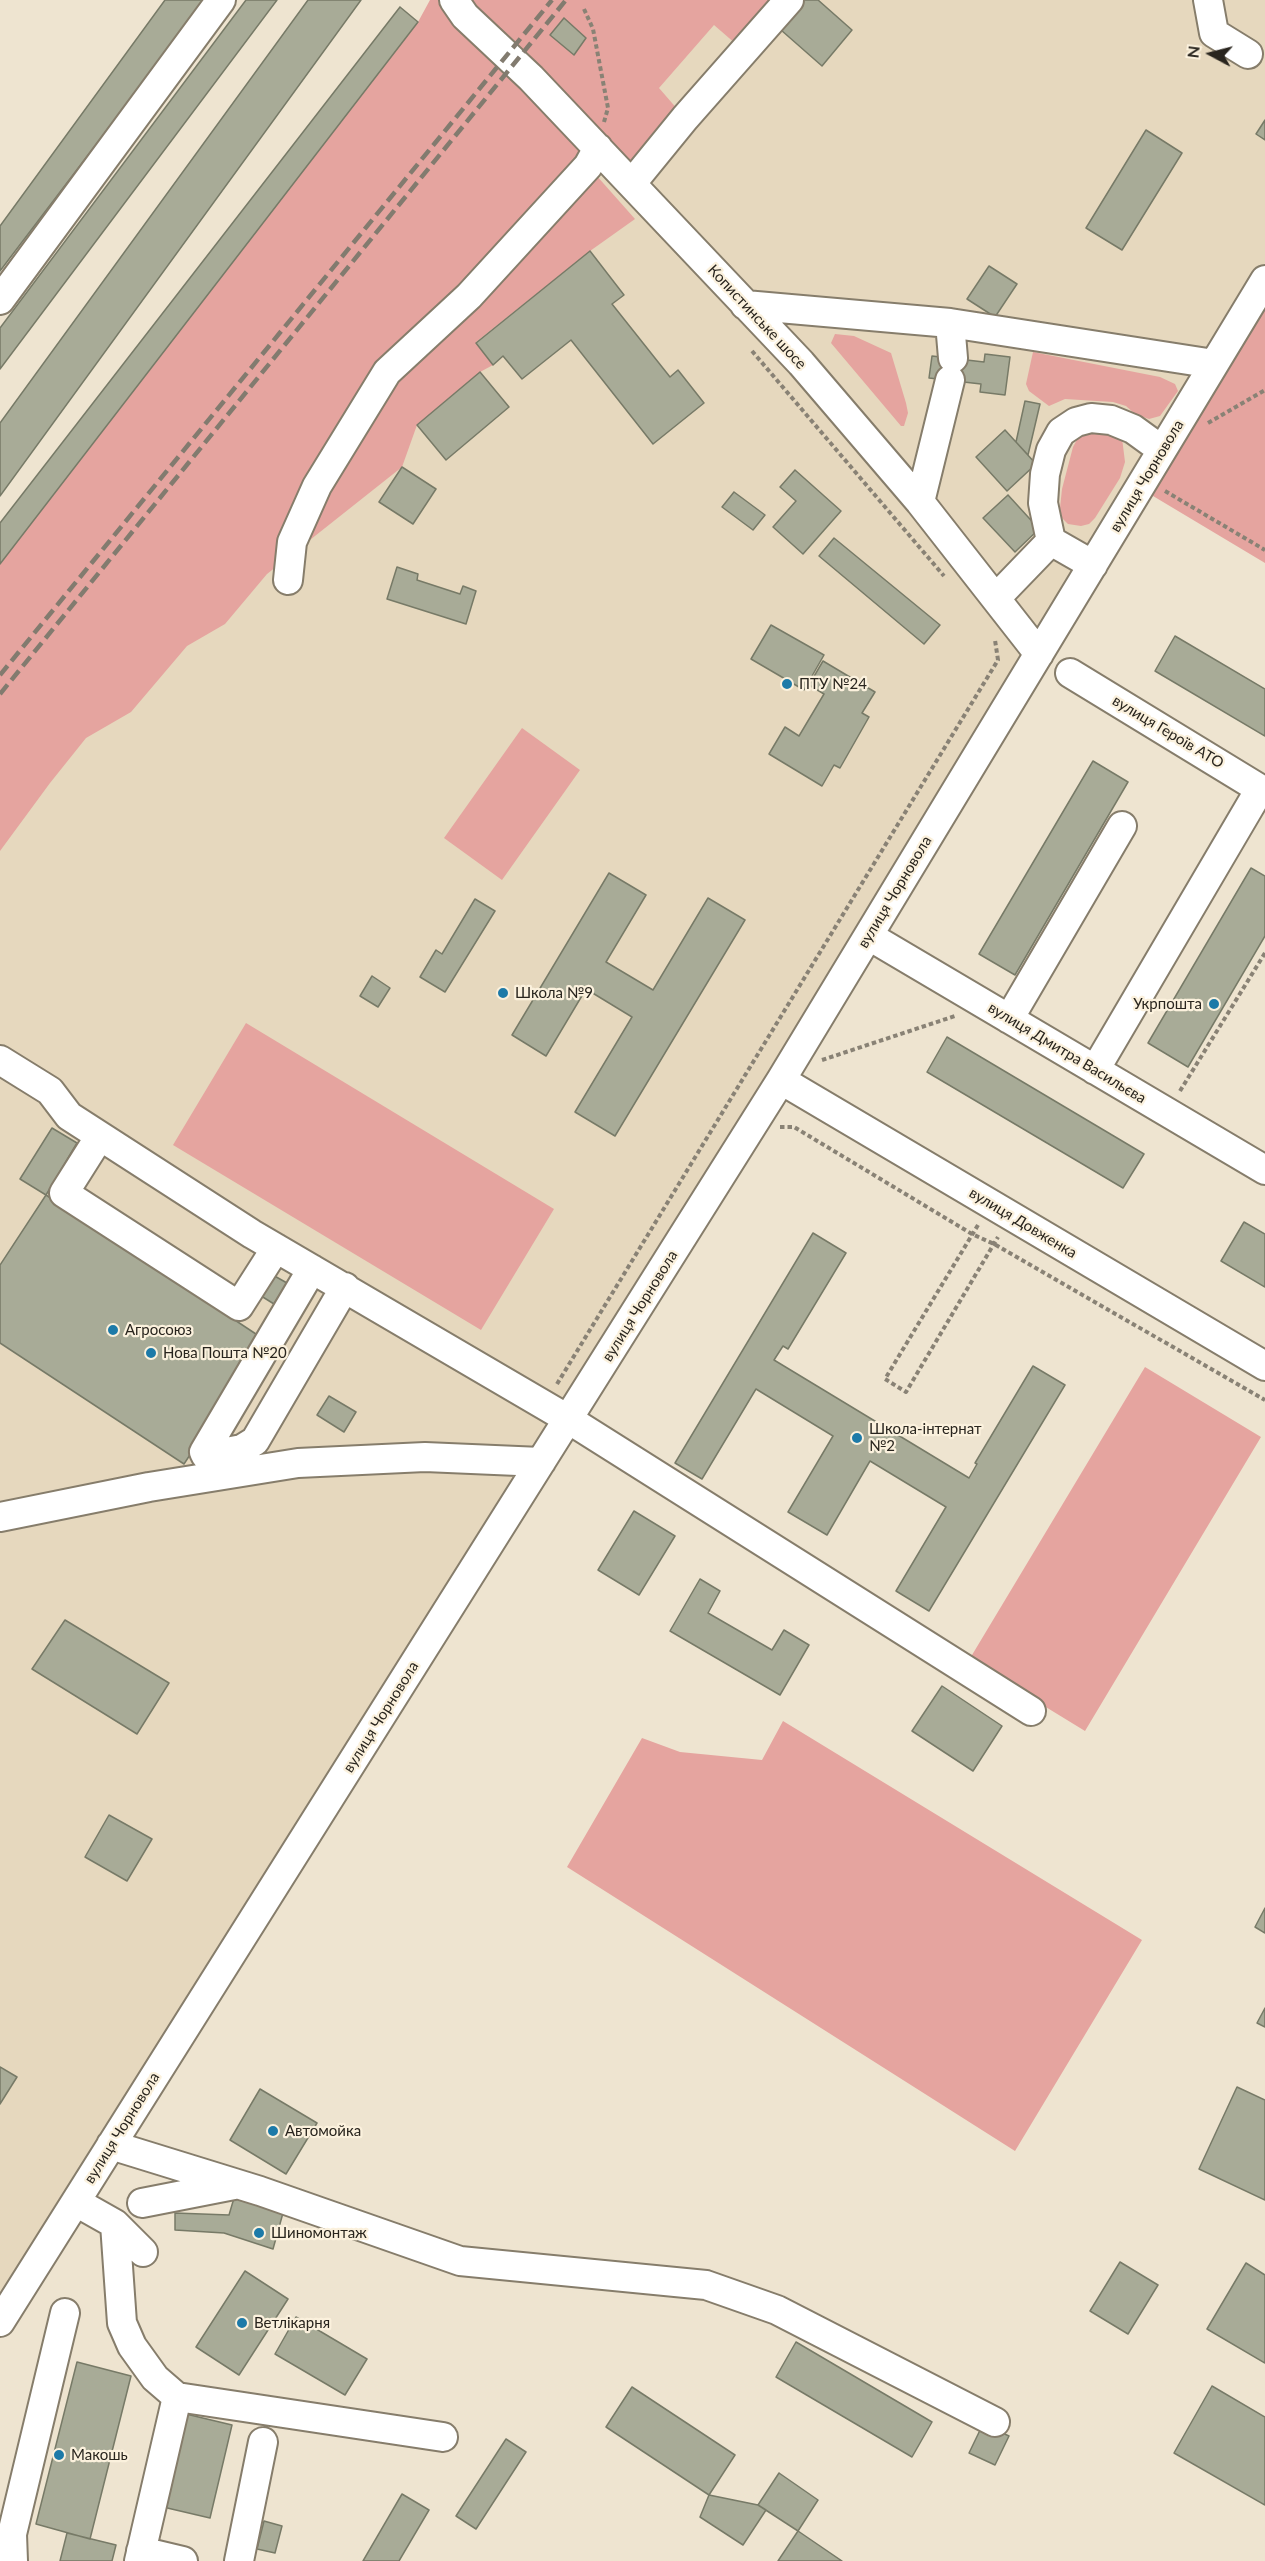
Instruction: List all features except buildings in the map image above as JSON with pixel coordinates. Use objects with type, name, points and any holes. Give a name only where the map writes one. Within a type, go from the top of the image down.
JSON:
[{"type":"street","points":[[0,300],[221,0]]},
{"type":"street","name":"Копистинське шосе","points":[[454,0],[465,16],[531,78],[801,363],[920,502],[1039,654]]},
{"type":"street","points":[[632,183],[685,118],[789,0]]},
{"type":"street","points":[[1208,0],[1214,33],[1248,54]]},
{"type":"street","points":[[288,580],[292,542],[317,486],[387,372],[469,296],[588,166],[598,148]]},
{"type":"street","name":"вулиця Чорновола","points":[[0,2322],[75,2202],[123,2149],[541,1462],[556,1412],[782,1080],[1265,280]]},
{"type":"street","points":[[745,305],[950,323],[1214,364]]},
{"type":"street","points":[[920,502],[952,369],[950,323]]},
{"type":"street","points":[[1093,565],[1051,541],[1043,503],[1045,474],[1051,450],[1061,432],[1076,422],[1091,418],[1111,420],[1134,429],[1162,450]]},
{"type":"street","points":[[996,598],[1051,541]]},
{"type":"street","name":"вулиця Героїв АТО","points":[[1070,673],[1262,790]]},
{"type":"street","points":[[1095,1070],[1262,790]]},
{"type":"street","points":[[997,1012],[1122,826]]},
{"type":"street","name":"вулиця Дмитра Васильєва","points":[[868,936],[1265,1170]]},
{"type":"street","points":[[0,1060],[50,1091],[69,1116],[276,1248],[556,1412],[1031,1711]]},
{"type":"street","name":"вулиця Довженка","points":[[782,1080],[1265,1366]]},
{"type":"street","points":[[100,1136],[64,1193],[239,1306],[276,1248]]},
{"type":"street","points":[[312,1269],[204,1452],[206,1456],[242,1449],[255,1441],[345,1287]]},
{"type":"street","points":[[0,1517],[149,1487],[298,1463],[425,1457],[541,1462]]},
{"type":"street","points":[[123,2149],[237,2184],[460,2261],[706,2285],[777,2310],[995,2422]]},
{"type":"street","points":[[123,2149],[147,2167],[147,2185],[141,2203]]},
{"type":"street","points":[[115,2224],[141,2203],[237,2184]]},
{"type":"street","points":[[75,2202],[115,2224],[143,2252]]},
{"type":"street","points":[[115,2224],[122,2323],[132,2346],[155,2378],[177,2397],[443,2437]]},
{"type":"street","points":[[13,2561],[12,2534],[66,2313]]},
{"type":"street","points":[[177,2397],[140,2556],[183,2561]]},
{"type":"street","points":[[239,2561],[263,2442]]},
{"type":"path","points":[[585,9],[593,29],[608,108],[598,148]]},
{"type":"path","points":[[749,347],[949,582]]},
{"type":"path","points":[[1207,423],[1265,390]]},
{"type":"path","points":[[1156,486],[1265,550]]},
{"type":"path","points":[[556,1412],[998,660],[995,637]]},
{"type":"path","points":[[1167,1112],[1265,953]]},
{"type":"path","points":[[822,1052],[816,1062],[997,1012]]},
{"type":"path","points":[[774,1126],[794,1127],[972,1234],[994,1244],[1265,1400]]},
{"type":"path","points":[[1001,1210],[994,1244],[906,1392],[885,1379],[972,1234],[1001,1210]]},
{"type":"shaded area","points":[[430,0],[789,0],[744,51],[714,25],[659,88],[685,118],[632,183],[588,166],[635,219],[590,251],[476,342],[493,365],[480,372],[417,425],[402,467],[267,574],[225,624],[187,646],[131,712],[86,738],[0,851],[0,564],[418,22]]},
{"type":"shaded area","points":[[592,0],[1265,0],[1265,263],[773,1075],[0,2304],[0,762]]},
{"type":"shaded area","points":[[1265,300],[1265,563],[1148,493]]},
{"type":"shaded area","points":[[835,334],[854,336],[891,353],[908,413],[904,426],[901,426],[831,343]]},
{"type":"shaded area","points":[[1033,352],[1160,377],[1175,384],[1178,391],[1160,416],[1149,419],[1135,414],[1126,406],[1113,402],[1065,399],[1049,406],[1029,391],[1026,384]]},
{"type":"shaded area","points":[[1090,428],[1122,438],[1125,462],[1120,478],[1095,518],[1089,524],[1081,526],[1068,524],[1062,518],[1060,508],[1062,489],[1073,447],[1079,436]]},
{"type":"shaded area","points":[[522,728],[580,770],[502,880],[444,838]]},
{"type":"shaded area","points":[[246,1023],[554,1209],[481,1330],[173,1145]]},
{"type":"shaded area","points":[[1145,1367],[1261,1437],[1085,1731],[969,1660]]},
{"type":"shaded area","points":[[783,1721],[1142,1940],[1015,2151],[567,1867],[642,1738],[680,1752],[762,1760]]},
{"type":"railway","points":[[0,675],[552,0]]},
{"type":"railway","points":[[0,694],[566,0]]},
{"type":"place","name":"ПТУ №24","points":[[787,684]]},
{"type":"place","name":"Школа №9","points":[[503,993]]},
{"type":"place","name":"Укрпошта","points":[[1214,1004]]},
{"type":"place","name":"Агросоюз","points":[[113,1330]]},
{"type":"place","name":"Нова Пошта №20","points":[[151,1353]]},
{"type":"place","name":"Школа-інтернат №2","points":[[857,1438]]},
{"type":"place","name":"Автомойка","points":[[273,2131]]},
{"type":"place","name":"Шиномонтаж","points":[[259,2233]]},
{"type":"place","name":"Ветлікарня","points":[[242,2323]]},
{"type":"place","name":"Макошь","points":[[59,2455]]}]
